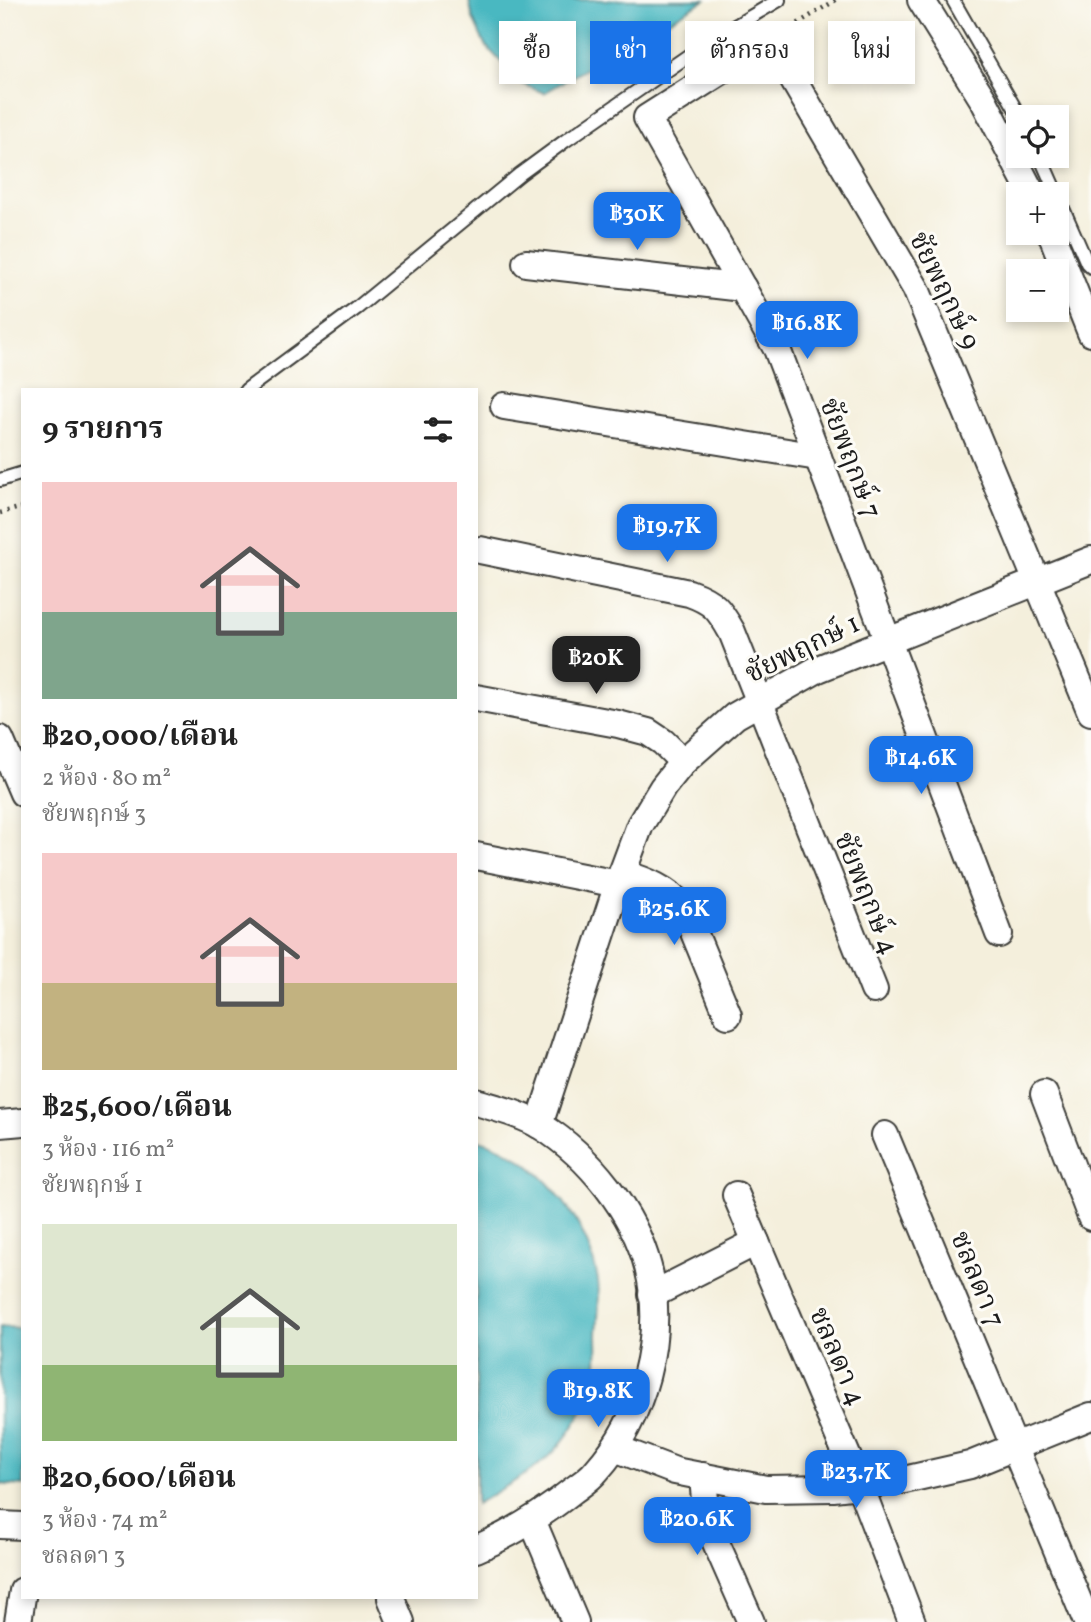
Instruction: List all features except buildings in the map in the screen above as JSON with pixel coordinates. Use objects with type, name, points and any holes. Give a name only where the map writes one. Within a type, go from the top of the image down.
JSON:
[{"type":"street","points":[[921,0],[984,101],[1026,182]]},
{"type":"street","name":"ชัยพฤกษ์ 7","points":[[701,84],[647,118],[777,349],[999,934]]},
{"type":"street","name":"ชัยพฤกษ์ 9","points":[[796,84],[916,289],[1091,712]]},
{"type":"street","points":[[1057,245],[1085,304],[1091,334]]},
{"type":"street","points":[[526,263],[743,288]]},
{"type":"street","points":[[504,406],[818,457]]},
{"type":"street","name":"ชัยพฤกษ์ 4","points":[[480,550],[689,593],[706,599],[719,610],[732,632],[874,990]]},
{"type":"street","name":"ชัยพฤกษ์ 1","points":[[539,1125],[640,825],[663,787],[684,762],[735,716],[818,669],[1091,561]]},
{"type":"street","points":[[478,698],[648,732],[684,762]]},
{"type":"street","points":[[0,739],[21,788]]},
{"type":"street","points":[[478,856],[655,884],[671,894],[684,908],[728,1015]]},
{"type":"street","points":[[1044,1094],[1091,1217]]},
{"type":"street","points":[[478,1103],[516,1113],[539,1125],[581,1158],[616,1199],[648,1266],[652,1295],[653,1343],[640,1397],[615,1448],[595,1473],[532,1520],[504,1537],[478,1548]]},
{"type":"street","points":[[0,1125],[21,1122]]},
{"type":"street","name":"ชลลดา 7","points":[[885,1135],[1087,1622]]},
{"type":"street","name":"ชลลดา 4","points":[[736,1195],[860,1486],[912,1622]]},
{"type":"street","points":[[652,1295],[756,1242]]},
{"type":"street","points":[[615,1448],[675,1471],[766,1489],[833,1489],[904,1480],[970,1465],[1091,1416]]},
{"type":"street","points":[[704,1476],[706,1513],[713,1536],[751,1622]]},
{"type":"street","points":[[532,1520],[575,1622]]},
{"type":"street","points":[[0,1525],[21,1526]]},
{"type":"street","points":[[18,1622],[22,1599]]},
{"type":"street","points":[[391,1599],[401,1622]]},
{"type":"lane","points":[[249,388],[357,307],[520,174],[565,141],[708,42],[779,0]]},
{"type":"lane","points":[[953,0],[1013,105]]},
{"type":"lane","points":[[1046,168],[1091,267]]},
{"type":"lane","points":[[0,480],[21,474]]},
{"type":"path","points":[[801,21],[836,0]]},
{"type":"path","points":[[0,513],[21,508]]},
{"type":"water","points":[[469,0],[705,0],[669,21],[590,21],[590,66],[576,75],[576,21],[499,21],[499,60],[485,45],[473,19]]},
{"type":"water","points":[[522,84],[560,84],[544,93]]},
{"type":"water","points":[[478,1140],[519,1159],[538,1173],[554,1190],[581,1231],[591,1253],[598,1282],[597,1367],[591,1395],[559,1446],[520,1478],[478,1503]]},
{"type":"water","points":[[0,1327],[21,1328],[21,1486],[0,1484]]}]
